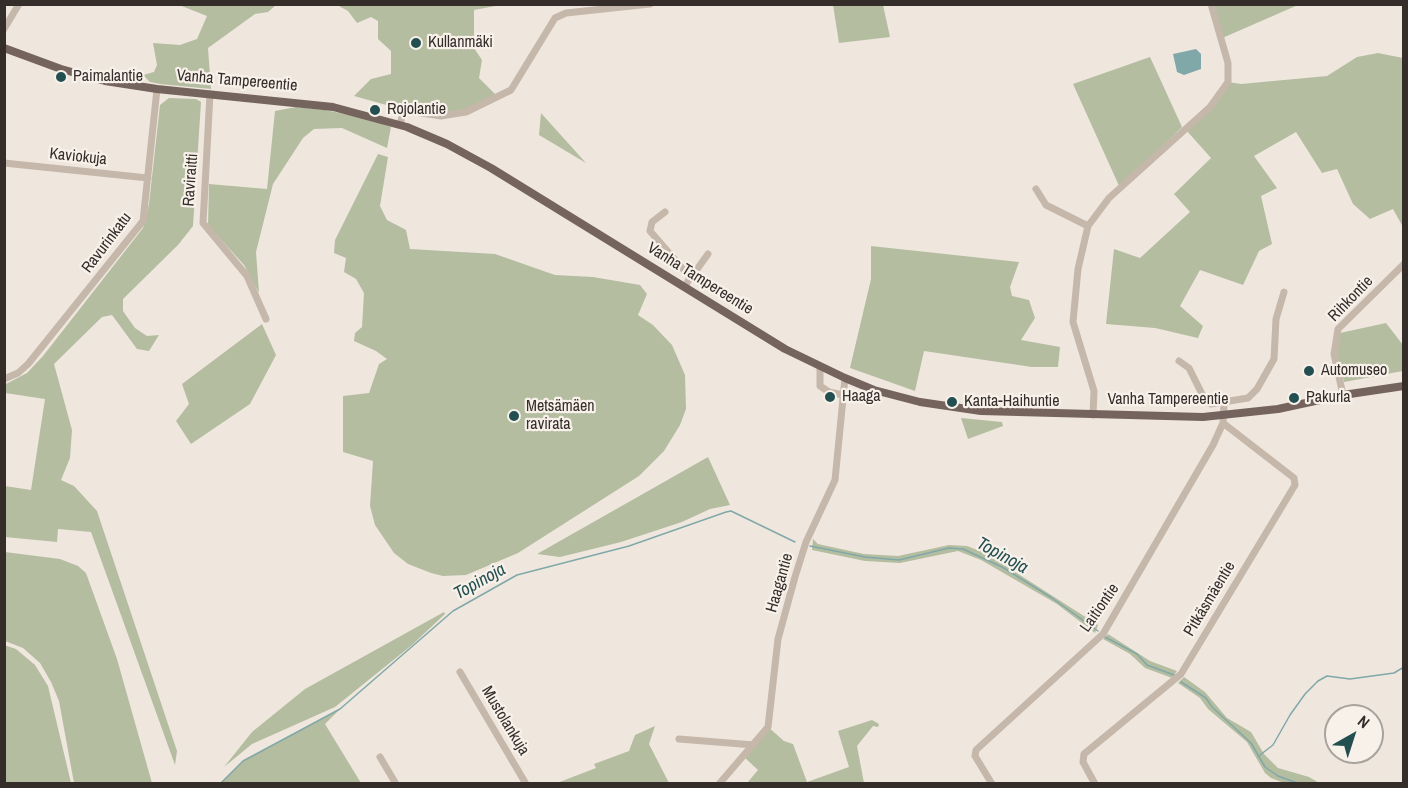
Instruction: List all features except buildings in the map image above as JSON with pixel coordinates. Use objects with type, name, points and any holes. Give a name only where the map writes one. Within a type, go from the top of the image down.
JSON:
[{"type":"main road","name":"Vanha Tampereentie","points":[[4,48],[81,75],[157,89],[333,107],[400,124],[447,144],[491,168],[820,367],[886,393],[954,408],[1224,420],[1344,395],[1404,386]]},
{"type":"street","points":[[4,29],[19,4]]},
{"type":"street","points":[[400,124],[403,114],[408,111],[441,116],[466,112],[511,90],[555,18],[566,14],[650,4]]},
{"type":"street","points":[[1092,415],[1094,391],[1073,322],[1078,269],[1088,226],[1109,198],[1210,107],[1228,82],[1228,63],[1211,4]]},
{"type":"street","name":"Ravurinkatu","points":[[4,379],[18,373],[28,364],[143,221],[157,89]]},
{"type":"street","name":"Raviraitti","points":[[210,94],[203,223],[247,276],[266,319]]},
{"type":"street","name":"Kaviokuja","points":[[4,163],[148,178]]},
{"type":"street","points":[[1035,189],[1046,205],[1088,226]]},
{"type":"street","points":[[665,212],[652,222],[650,231],[690,279]]},
{"type":"street","points":[[685,287],[708,254]]},
{"type":"street","name":"Rihkontie","points":[[1344,395],[1334,349],[1338,329],[1404,264]]},
{"type":"street","points":[[1179,361],[1189,368],[1206,402],[1224,403],[1248,399],[1274,359],[1276,319],[1284,292]]},
{"type":"street","points":[[820,367],[820,386],[829,392],[843,395]]},
{"type":"street","name":"Haagantie","points":[[719,783],[768,727],[778,639],[806,542],[835,480],[845,378]]},
{"type":"street","points":[[1224,403],[1224,420]]},
{"type":"street","name":"Laitiontie","points":[[992,783],[975,756],[976,750],[1103,634],[1224,420]]},
{"type":"street","name":"Pitkäsmäentie","points":[[1095,783],[1083,762],[1084,754],[1181,674],[1295,485],[1294,478],[1224,420]]},
{"type":"street","name":"Mustolankuja","points":[[460,672],[526,783]]},
{"type":"street","points":[[679,739],[754,745]]},
{"type":"street","points":[[380,757],[396,783]]},
{"type":"green space","points":[[1211,4],[1298,5],[1220,39]]},
{"type":"green space","points":[[179,5],[276,5],[268,12],[255,14],[208,48],[211,89],[150,82],[143,75],[154,72],[157,65],[153,43],[180,45],[197,39],[207,16]]},
{"type":"green space","points":[[337,5],[501,5],[474,10],[474,48],[482,60],[479,78],[499,98],[466,112],[441,116],[408,111],[354,96],[371,79],[391,74],[391,51],[378,39],[378,21],[371,17],[357,23],[348,11]]},
{"type":"green space","points":[[833,5],[883,5],[890,37],[839,43]]},
{"type":"green space","points":[[1378,53],[1403,58],[1403,227],[1393,209],[1370,219],[1353,204],[1337,169],[1322,173],[1296,132],[1254,156],[1277,188],[1261,196],[1272,244],[1259,251],[1243,285],[1200,270],[1180,306],[1203,326],[1198,338],[1155,328],[1106,324],[1114,249],[1140,258],[1190,212],[1174,194],[1211,158],[1186,130],[1228,82],[1241,84],[1327,76],[1357,57]]},
{"type":"green space","points":[[1150,57],[1182,127],[1120,188],[1073,84]]},
{"type":"green space","points":[[169,98],[196,99],[201,102],[193,226],[178,245],[123,299],[123,311],[135,328],[147,336],[159,335],[149,351],[137,349],[112,315],[102,317],[54,364],[72,430],[70,458],[61,480],[74,486],[97,511],[177,751],[175,765],[91,532],[58,529],[57,542],[5,537],[5,486],[31,490],[45,399],[5,393],[4,385],[27,373],[43,356],[143,228],[149,204],[160,105]]},
{"type":"green space","points":[[296,107],[369,119],[391,127],[387,148],[342,128],[314,129],[303,138],[273,184],[256,252],[259,293],[244,265],[208,225],[209,184],[267,189],[275,111]]},
{"type":"green space","points":[[541,113],[586,163],[539,135]]},
{"type":"green space","name":"Metsämäen ravirata","points":[[378,154],[388,157],[380,206],[387,220],[406,230],[410,249],[495,254],[555,275],[593,277],[640,285],[647,294],[638,315],[653,325],[672,345],[685,375],[686,409],[680,425],[664,451],[639,476],[518,553],[466,575],[443,576],[431,573],[408,564],[394,553],[375,525],[370,506],[373,461],[343,452],[343,396],[369,393],[379,364],[387,359],[354,341],[355,333],[362,327],[364,293],[356,279],[344,272],[346,258],[334,253],[335,240]]},
{"type":"green space","points":[[871,246],[1019,262],[1010,287],[1012,296],[1029,300],[1035,318],[1021,340],[1060,347],[1058,367],[1032,367],[924,351],[915,391],[850,368],[871,279]]},
{"type":"green space","points":[[1386,323],[1403,345],[1403,371],[1344,382],[1337,353],[1340,333]]},
{"type":"green space","points":[[262,324],[276,355],[250,404],[191,444],[176,421],[189,404],[182,384]]},
{"type":"green space","points":[[961,418],[1002,422],[1003,426],[968,439]]},
{"type":"green space","points":[[708,457],[730,505],[710,509],[682,522],[621,542],[560,557],[537,554]]},
{"type":"green space","points":[[813,539],[818,544],[864,554],[898,556],[949,545],[967,546],[987,554],[1098,625],[1095,633],[1057,604],[981,560],[958,551],[900,563],[865,561],[812,550]]},
{"type":"green space","points":[[5,552],[60,559],[78,566],[86,573],[117,659],[152,783],[74,783],[59,701],[51,682],[40,663],[23,648],[5,641]]},
{"type":"green space","points":[[444,612],[445,614],[412,645],[335,707],[252,744],[224,767],[252,732],[305,689]]},
{"type":"green space","points":[[1108,634],[1150,661],[1177,671],[1172,678],[1145,668],[1130,654],[1103,639]]},
{"type":"green space","points":[[4,645],[16,649],[35,665],[48,686],[71,783],[5,783]]},
{"type":"green space","points":[[1184,677],[1205,692],[1227,718],[1251,732],[1264,754],[1278,768],[1309,777],[1319,783],[1284,783],[1271,778],[1265,773],[1247,742],[1208,709],[1200,698],[1178,683]]},
{"type":"green space","points":[[340,709],[325,724],[361,783],[220,783],[243,761]]},
{"type":"green space","points":[[872,720],[879,724],[878,727],[873,726],[857,746],[864,783],[747,783],[758,770],[743,756],[768,727],[784,741],[793,744],[807,782],[849,767],[838,731]]},
{"type":"green space","points":[[655,726],[649,744],[669,783],[557,783],[596,768],[594,764],[629,751],[635,735]]},
{"type":"water","points":[[1196,49],[1201,54],[1201,69],[1184,75],[1177,72],[1173,54]]},
{"type":"waterway","name":"Topinoja","points":[[220,784],[243,761],[340,709],[453,611],[517,575],[629,546],[731,511],[795,542]]},
{"type":"waterway","name":"Topinoja","points":[[810,546],[865,557],[899,560],[949,548],[963,549],[1002,567],[1052,598],[1098,631]]},
{"type":"waterway","name":"Topinoja","points":[[1105,637],[1137,654],[1147,665],[1174,675]]},
{"type":"waterway","points":[[1260,755],[1273,745],[1290,715],[1318,681],[1327,676],[1350,679],[1394,673],[1404,667]]},
{"type":"waterway","name":"Topinoja","points":[[1181,682],[1206,698],[1212,707],[1251,743],[1265,767],[1278,776],[1300,784]]},
{"type":"place","name":"Kullanmäki","points":[[416,43]]},
{"type":"place","name":"Paimalantie","points":[[61,77]]},
{"type":"place","name":"Rojolantie","points":[[375,110]]},
{"type":"place","name":"Automuseo","points":[[1309,371]]},
{"type":"place","name":"Haaga","points":[[830,397]]},
{"type":"place","name":"Pakurla","points":[[1294,398]]},
{"type":"place","name":"Kanta-Haihuntie","points":[[952,402]]},
{"type":"place","name":"Metsämäen ravirata","points":[[514,416]]}]
